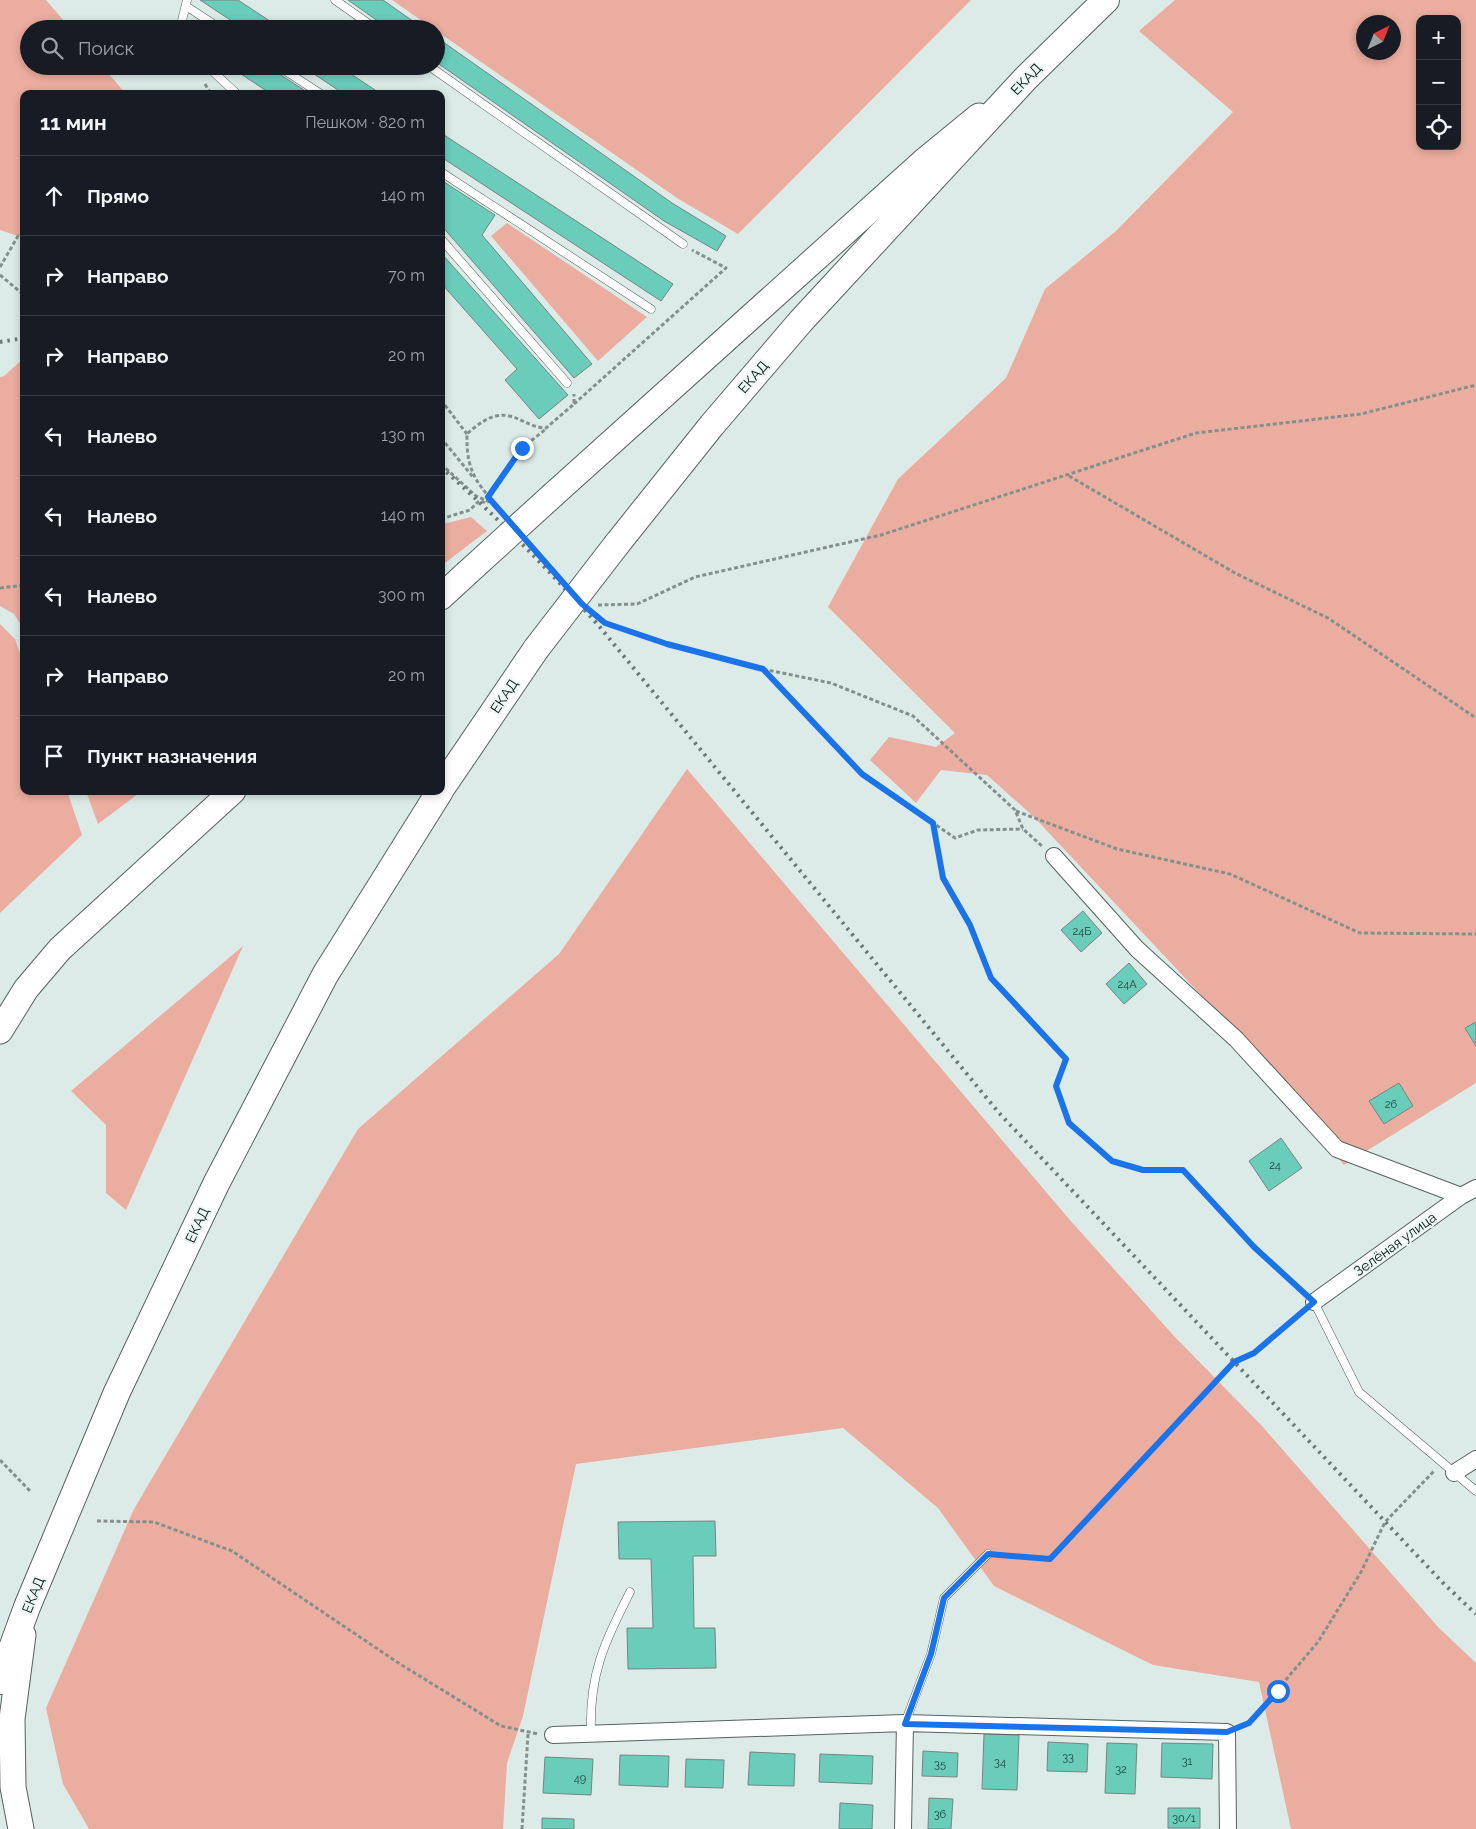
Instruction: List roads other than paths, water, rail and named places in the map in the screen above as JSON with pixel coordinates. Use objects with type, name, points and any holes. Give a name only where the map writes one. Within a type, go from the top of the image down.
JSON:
[{"type":"highway","name":"ЕКАД","points":[[445,783],[536,649],[712,424],[801,321],[1026,78],[1106,0]]},
{"type":"highway","name":"ЕКАД","points":[[0,1681],[27,1607],[117,1392],[216,1184],[324,975],[437,795]]},
{"type":"main road","points":[[445,593],[924,161],[1026,78]]},
{"type":"main road","points":[[1,1025],[26,989],[60,950],[229,795]]},
{"type":"main road","points":[[21,1829],[13,1787],[12,1719],[27,1607]]},
{"type":"street","points":[[1054,856],[1137,949],[1236,1039],[1337,1149],[1461,1196]]},
{"type":"street","name":"Зелёная улица","points":[[1314,1302],[1461,1196],[1476,1188]]},
{"type":"street","points":[[1454,1473],[1476,1459]]},
{"type":"street","points":[[903,1829],[905,1724]]},
{"type":"street","points":[[553,1735],[905,1724],[1227,1732],[1228,1829]]},
{"type":"lane","points":[[335,0],[363,20]]},
{"type":"lane","points":[[182,20],[187,3],[209,20]]},
{"type":"lane","points":[[216,75],[233,90]]},
{"type":"lane","points":[[292,75],[314,90]]},
{"type":"lane","points":[[442,75],[683,244]]},
{"type":"lane","points":[[445,175],[651,308]]},
{"type":"lane","points":[[445,244],[567,383]]},
{"type":"lane","points":[[1314,1302],[1359,1392],[1476,1491]]},
{"type":"lane","points":[[905,1724],[931,1654],[944,1598],[988,1554]]},
{"type":"lane","points":[[591,1733],[595,1672],[609,1634],[630,1592]]},
{"type":"railway","points":[[0,342],[20,339]]},
{"type":"railway","points":[[445,471],[522,544],[599,626],[999,1113],[1444,1584],[1476,1614]]}]
